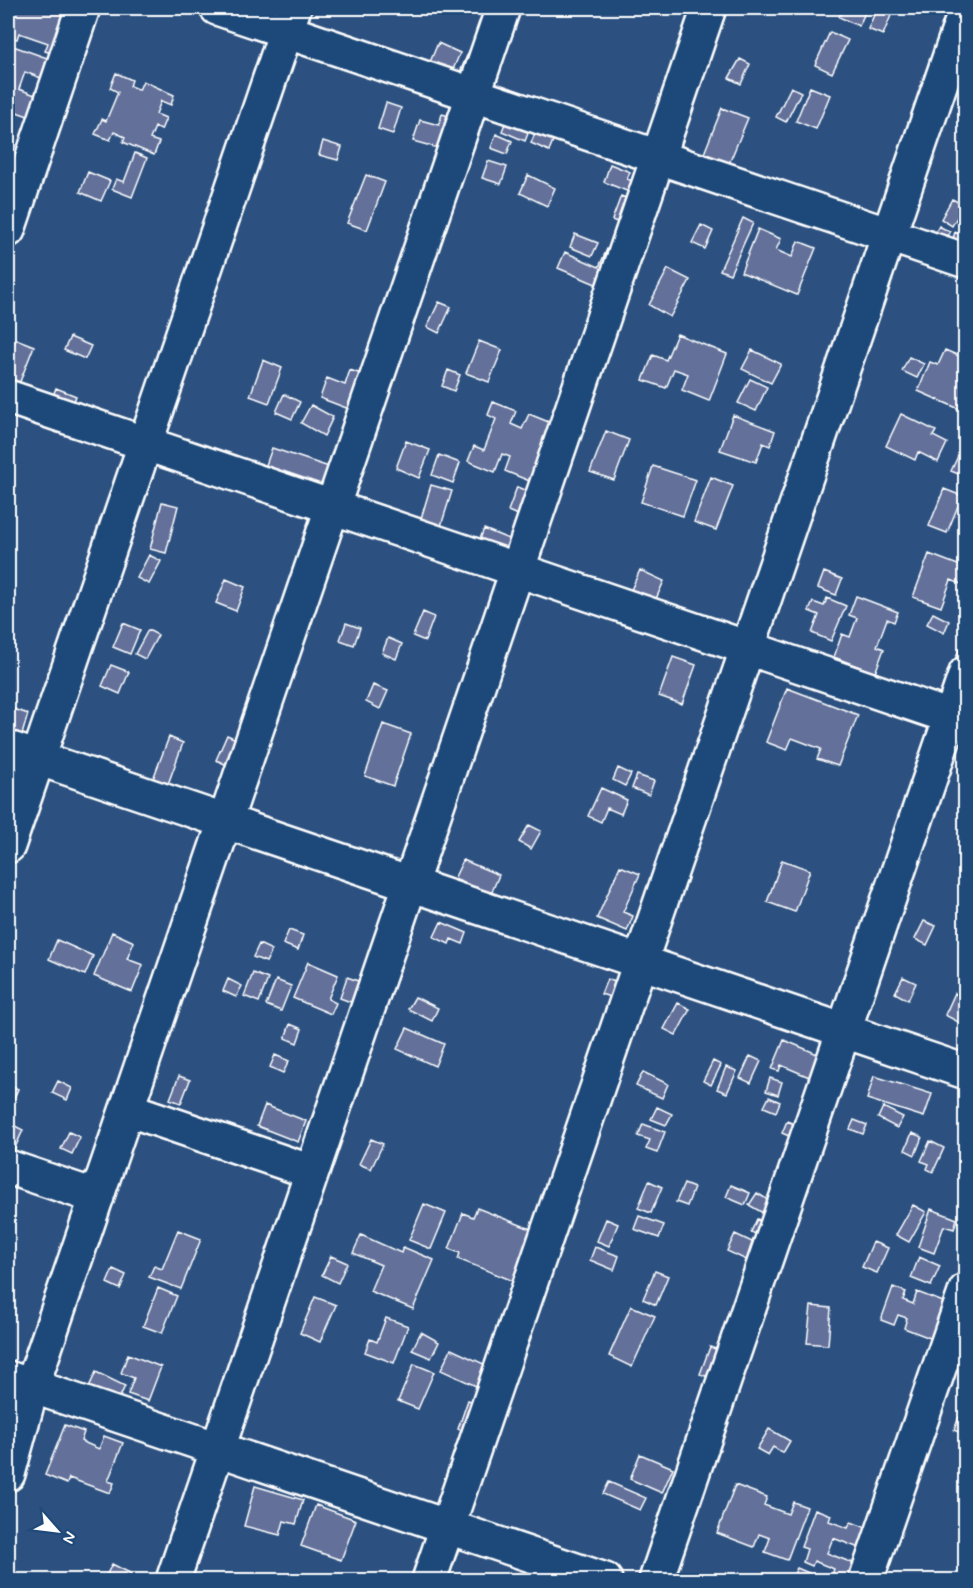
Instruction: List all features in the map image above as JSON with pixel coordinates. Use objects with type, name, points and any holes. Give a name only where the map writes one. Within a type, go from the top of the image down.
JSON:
[{"type":"street","points":[[8,230],[83,8]]},
{"type":"street","points":[[217,8],[290,19],[473,94],[966,261]]},
{"type":"street","points":[[8,1474],[20,1382],[96,1197],[127,1109],[502,8]]},
{"type":"street","points":[[173,1581],[709,8]]},
{"type":"street","points":[[429,1581],[966,9]]},
{"type":"street","points":[[8,846],[22,753],[145,443],[290,19]]},
{"type":"street","points":[[8,397],[951,717]]},
{"type":"street","points":[[656,1581],[964,681]]},
{"type":"street","points":[[22,753],[966,1072]]},
{"type":"street","points":[[127,1109],[312,1172]]},
{"type":"street","points":[[8,1167],[96,1197]]},
{"type":"street","points":[[866,1581],[966,1290]]},
{"type":"street","points":[[20,1382],[605,1581]]},
{"type":"building","points":[[8,8],[71,8],[69,59],[45,51],[48,43],[19,33],[17,39],[8,36]]},
{"type":"building","points":[[844,8],[867,8],[859,26],[839,17]]},
{"type":"building","points":[[877,8],[894,8],[883,35],[868,29]]},
{"type":"building","points":[[830,32],[848,40],[832,73],[815,65]]},
{"type":"building","points":[[438,43],[460,53],[452,72],[430,62]]},
{"type":"building","points":[[13,46],[47,58],[41,78],[25,72],[19,89],[35,95],[28,116],[8,109],[8,55]]},
{"type":"building","points":[[469,51],[479,56],[469,78],[459,74]]},
{"type":"building","points":[[740,59],[750,64],[741,84],[729,78]]},
{"type":"building","points":[[116,73],[132,80],[130,86],[139,90],[143,81],[174,95],[171,105],[161,101],[156,114],[166,118],[161,130],[155,127],[150,139],[159,142],[154,155],[123,142],[125,137],[114,132],[110,140],[95,134],[102,119],[106,121],[118,92],[110,88]]},
{"type":"building","points":[[791,87],[801,92],[786,122],[776,117]]},
{"type":"building","points":[[810,87],[830,95],[816,129],[796,121]]},
{"type":"building","points":[[386,103],[401,108],[393,134],[378,129]]},
{"type":"building","points":[[722,108],[748,118],[728,166],[703,156]]},
{"type":"building","points":[[442,114],[459,119],[449,151],[413,141],[420,120],[439,125]]},
{"type":"building","points":[[506,121],[529,131],[525,141],[502,131]]},
{"type":"building","points":[[536,131],[554,138],[549,151],[531,143]]},
{"type":"building","points":[[496,134],[512,141],[507,154],[491,148]]},
{"type":"building","points":[[323,141],[342,147],[338,160],[319,155]]},
{"type":"building","points":[[135,153],[147,158],[132,197],[112,189],[116,179],[124,182]]},
{"type":"building","points":[[488,161],[507,167],[501,184],[482,178]]},
{"type":"building","points":[[610,164],[630,172],[627,179],[641,184],[637,195],[604,182]]},
{"type":"building","points":[[88,172],[110,181],[101,201],[80,192]]},
{"type":"building","points":[[366,175],[385,182],[367,230],[347,223]]},
{"type":"building","points":[[528,175],[555,188],[547,206],[520,193]]},
{"type":"building","points":[[621,196],[641,204],[632,228],[612,220]]},
{"type":"building","points":[[952,199],[964,205],[952,226],[941,219]]},
{"type":"building","points":[[743,218],[753,223],[730,274],[720,270]]},
{"type":"building","points":[[701,225],[713,231],[705,249],[692,243]]},
{"type":"building","points":[[939,226],[950,232],[945,243],[933,237]]},
{"type":"building","points":[[758,229],[781,239],[776,250],[792,257],[798,241],[816,248],[797,295],[741,272]]},
{"type":"building","points":[[955,232],[966,236],[966,247],[951,246]]},
{"type":"building","points":[[575,234],[598,243],[592,256],[570,247]]},
{"type":"building","points":[[607,249],[627,257],[612,291],[558,268],[565,252],[599,267]]},
{"type":"building","points":[[668,269],[690,280],[670,317],[649,305]]},
{"type":"building","points":[[439,302],[451,307],[439,333],[427,327]]},
{"type":"building","points":[[677,334],[727,354],[709,401],[682,390],[688,374],[674,369],[666,388],[643,380],[653,355],[666,360]]},
{"type":"building","points":[[70,337],[91,346],[85,359],[64,350]]},
{"type":"building","points":[[16,339],[34,346],[19,384],[8,380],[8,361]]},
{"type":"building","points":[[479,341],[502,350],[489,382],[466,373]]},
{"type":"building","points":[[752,350],[781,364],[771,383],[742,369]]},
{"type":"building","points":[[945,350],[966,359],[964,411],[918,391],[930,362],[938,365]]},
{"type":"building","points":[[909,357],[924,364],[917,378],[902,371]]},
{"type":"building","points":[[263,360],[282,368],[269,403],[250,396]]},
{"type":"building","points":[[350,370],[369,377],[357,412],[320,398],[327,378],[345,385]]},
{"type":"building","points":[[448,370],[460,375],[454,391],[442,386]]},
{"type":"building","points":[[750,379],[767,387],[756,411],[738,403]]},
{"type":"building","points":[[56,388],[76,396],[71,409],[51,401]]},
{"type":"building","points":[[284,394],[300,402],[292,419],[276,412]]},
{"type":"building","points":[[493,402],[516,411],[511,424],[522,429],[529,414],[561,427],[537,484],[505,471],[510,457],[502,454],[495,472],[468,461],[474,446],[484,450],[496,419],[488,415]]},
{"type":"building","points":[[311,405],[333,417],[324,436],[301,423]]},
{"type":"building","points":[[901,414],[936,431],[933,436],[947,443],[938,462],[918,452],[915,460],[886,446]]},
{"type":"building","points":[[733,415],[775,431],[770,446],[763,443],[756,462],[720,450]]},
{"type":"building","points":[[606,431],[629,440],[614,480],[590,472]]},
{"type":"building","points":[[966,439],[966,477],[951,471]]},
{"type":"building","points":[[406,441],[430,450],[419,478],[396,468]]},
{"type":"building","points":[[272,448],[335,469],[328,489],[265,468]]},
{"type":"building","points":[[439,455],[460,463],[453,483],[432,475]]},
{"type":"building","points":[[653,466],[696,480],[683,516],[641,502]]},
{"type":"building","points":[[711,477],[733,486],[716,530],[694,522]]},
{"type":"building","points":[[431,485],[452,491],[440,529],[420,522]]},
{"type":"building","points":[[517,487],[539,496],[530,520],[508,511]]},
{"type":"building","points":[[944,489],[962,496],[947,533],[929,526]]},
{"type":"building","points":[[162,502],[178,506],[166,553],[150,549]]},
{"type":"building","points":[[484,529],[516,542],[510,556],[478,544]]},
{"type":"building","points":[[929,554],[966,568],[966,586],[951,580],[941,607],[913,597]]},
{"type":"building","points":[[149,555],[161,561],[149,584],[137,578]]},
{"type":"building","points":[[640,570],[664,581],[655,601],[631,590]]},
{"type":"building","points":[[824,572],[842,579],[836,595],[818,588]]},
{"type":"building","points":[[226,579],[245,587],[236,611],[216,603]]},
{"type":"building","points":[[856,596],[898,612],[894,622],[887,619],[877,646],[884,649],[875,673],[834,657],[842,634],[850,637],[857,618],[849,615]]},
{"type":"building","points":[[827,598],[846,606],[831,641],[812,633],[819,615],[809,611],[813,602],[824,606]]},
{"type":"building","points":[[423,612],[434,617],[425,641],[413,636]]},
{"type":"building","points":[[933,613],[949,621],[944,633],[927,624]]},
{"type":"building","points":[[123,623],[140,630],[130,654],[113,647]]},
{"type":"building","points":[[346,623],[360,628],[354,645],[340,640]]},
{"type":"building","points":[[148,630],[158,635],[145,659],[135,654]]},
{"type":"building","points":[[388,638],[402,644],[396,659],[382,653]]},
{"type":"building","points":[[959,650],[966,653],[966,666],[953,664]]},
{"type":"building","points":[[673,657],[696,665],[682,704],[659,696]]},
{"type":"building","points":[[111,665],[129,672],[120,694],[102,686]]},
{"type":"building","points":[[373,685],[388,691],[380,709],[366,702]]},
{"type":"building","points":[[787,688],[858,715],[838,766],[817,759],[821,749],[792,738],[787,750],[766,742]]},
{"type":"building","points":[[8,707],[28,714],[21,738],[8,734]]},
{"type":"building","points":[[383,724],[411,734],[393,786],[365,776]]},
{"type":"building","points":[[227,735],[247,744],[236,769],[216,760]]},
{"type":"building","points":[[169,737],[183,743],[168,784],[153,779]]},
{"type":"building","points":[[618,768],[631,774],[625,786],[613,780]]},
{"type":"building","points":[[637,775],[654,781],[649,795],[632,788]]},
{"type":"building","points":[[601,788],[627,800],[621,814],[607,808],[601,822],[588,816]]},
{"type":"building","points":[[529,825],[541,831],[531,849],[519,842]]},
{"type":"building","points":[[463,860],[499,875],[491,894],[454,879]]},
{"type":"building","points":[[782,860],[810,870],[795,912],[767,902]]},
{"type":"building","points":[[620,866],[640,874],[623,912],[633,916],[627,931],[597,918]]},
{"type":"building","points":[[924,921],[936,926],[927,945],[915,939]]},
{"type":"building","points":[[441,922],[467,933],[463,944],[451,939],[449,944],[434,937]]},
{"type":"building","points":[[289,930],[303,935],[298,950],[283,944]]},
{"type":"building","points":[[112,932],[134,942],[127,959],[143,965],[132,992],[94,976]]},
{"type":"building","points":[[57,940],[93,956],[85,975],[49,959]]},
{"type":"building","points":[[259,944],[272,950],[266,962],[253,957]]},
{"type":"building","points":[[308,962],[338,975],[328,999],[336,1003],[331,1014],[293,998]]},
{"type":"building","points":[[253,973],[268,979],[259,1002],[244,996]]},
{"type":"building","points":[[347,977],[372,986],[364,1007],[340,998]]},
{"type":"building","points":[[903,977],[916,983],[908,1000],[895,993]]},
{"type":"building","points":[[228,979],[242,986],[236,997],[223,991]]},
{"type":"building","points":[[607,979],[633,989],[628,1003],[601,994]]},
{"type":"building","points":[[276,980],[291,986],[281,1011],[266,1005]]},
{"type":"building","points":[[955,993],[966,998],[966,1017],[962,1024],[945,1015]]},
{"type":"building","points":[[415,997],[438,1008],[432,1021],[408,1009]]},
{"type":"building","points":[[678,1003],[690,1009],[676,1035],[664,1029]]},
{"type":"building","points":[[290,1024],[302,1029],[297,1043],[285,1038]]},
{"type":"building","points":[[407,1028],[444,1044],[435,1066],[397,1049]]},
{"type":"building","points":[[784,1040],[834,1061],[814,1079],[781,1065],[779,1071],[772,1069]]},
{"type":"building","points":[[275,1055],[289,1061],[283,1073],[270,1067]]},
{"type":"building","points":[[750,1056],[761,1061],[751,1083],[740,1078]]},
{"type":"building","points":[[713,1061],[721,1065],[711,1085],[703,1081]]},
{"type":"building","points":[[726,1067],[737,1071],[727,1093],[717,1089]]},
{"type":"building","points":[[643,1072],[668,1084],[662,1098],[636,1086]]},
{"type":"building","points":[[179,1076],[190,1080],[181,1103],[170,1099]]},
{"type":"building","points":[[874,1076],[932,1094],[924,1117],[867,1099]]},
{"type":"building","points":[[770,1078],[782,1082],[778,1095],[766,1091]]},
{"type":"building","points":[[58,1081],[72,1088],[67,1100],[52,1093]]},
{"type":"building","points":[[8,1085],[18,1089],[12,1103],[8,1101]]},
{"type":"building","points":[[769,1097],[780,1102],[776,1112],[764,1107]]},
{"type":"building","points":[[265,1105],[306,1121],[298,1142],[257,1126]]},
{"type":"building","points":[[657,1107],[672,1114],[666,1125],[651,1119]]},
{"type":"building","points":[[883,1107],[903,1117],[897,1128],[878,1118]]},
{"type":"building","points":[[854,1120],[867,1125],[863,1134],[850,1129]]},
{"type":"building","points":[[787,1121],[808,1130],[803,1142],[782,1133]]},
{"type":"building","points":[[11,1124],[23,1130],[14,1150],[8,1147],[8,1132]]},
{"type":"building","points":[[643,1124],[665,1132],[657,1153],[646,1149],[650,1140],[638,1136]]},
{"type":"building","points":[[69,1132],[80,1137],[72,1154],[61,1149]]},
{"type":"building","points":[[912,1133],[922,1137],[915,1155],[905,1150]]},
{"type":"building","points":[[371,1139],[383,1144],[371,1169],[359,1164]]},
{"type":"building","points":[[930,1141],[944,1148],[933,1172],[927,1169],[929,1164],[921,1161]]},
{"type":"building","points":[[649,1181],[662,1187],[651,1213],[638,1208]]},
{"type":"building","points":[[684,1184],[694,1188],[687,1206],[676,1202]]},
{"type":"building","points":[[731,1185],[750,1193],[745,1205],[726,1197]]},
{"type":"building","points":[[757,1193],[771,1202],[763,1213],[749,1205]]},
{"type":"building","points":[[424,1204],[446,1213],[431,1249],[409,1240]]},
{"type":"building","points":[[913,1205],[926,1212],[909,1242],[896,1235]]},
{"type":"building","points":[[477,1208],[541,1233],[521,1284],[458,1259],[460,1253],[449,1249],[463,1213],[473,1217]]},
{"type":"building","points":[[931,1209],[957,1219],[954,1229],[944,1226],[934,1253],[918,1247]]},
{"type":"building","points":[[639,1216],[664,1225],[659,1238],[634,1229]]},
{"type":"building","points":[[606,1219],[618,1224],[609,1246],[597,1241]]},
{"type":"building","points":[[757,1219],[772,1226],[766,1239],[751,1232]]},
{"type":"building","points":[[178,1230],[201,1239],[181,1289],[149,1277],[154,1266],[162,1269]]},
{"type":"building","points":[[735,1234],[765,1248],[757,1265],[727,1251]]},
{"type":"building","points":[[361,1235],[401,1253],[403,1247],[434,1260],[413,1309],[370,1291],[381,1265],[353,1253]]},
{"type":"building","points":[[873,1242],[888,1248],[877,1273],[862,1267]]},
{"type":"building","points":[[595,1247],[619,1256],[614,1270],[590,1260]]},
{"type":"building","points":[[331,1256],[347,1263],[338,1283],[322,1275]]},
{"type":"building","points":[[919,1257],[940,1266],[931,1286],[911,1278]]},
{"type":"building","points":[[113,1269],[126,1275],[120,1289],[107,1283]]},
{"type":"building","points":[[655,1271],[668,1276],[656,1305],[643,1299]]},
{"type":"building","points":[[893,1287],[906,1292],[903,1300],[913,1304],[917,1292],[951,1305],[938,1341],[904,1328],[907,1318],[898,1315],[894,1325],[881,1320]]},
{"type":"building","points":[[158,1288],[177,1296],[162,1333],[143,1326]]},
{"type":"building","points":[[315,1297],[336,1305],[320,1342],[300,1333]]},
{"type":"building","points":[[631,1306],[655,1316],[632,1367],[609,1356]]},
{"type":"building","points":[[811,1306],[831,1308],[828,1345],[807,1343]]},
{"type":"building","points":[[386,1318],[408,1326],[394,1363],[365,1352],[370,1339],[377,1342]]},
{"type":"building","points":[[421,1332],[439,1342],[431,1358],[412,1350]]},
{"type":"building","points":[[710,1347],[732,1355],[722,1382],[700,1374]]},
{"type":"building","points":[[451,1349],[486,1365],[476,1386],[441,1370]]},
{"type":"building","points":[[128,1354],[161,1367],[148,1401],[128,1394],[134,1378],[121,1373]]},
{"type":"building","points":[[414,1364],[434,1372],[418,1409],[398,1401]]},
{"type":"building","points":[[96,1372],[125,1386],[118,1401],[89,1387]]},
{"type":"building","points":[[468,1400],[494,1409],[484,1438],[458,1429]]},
{"type":"building","points":[[959,1417],[966,1419],[966,1435],[954,1430]]},
{"type":"building","points":[[65,1425],[84,1432],[81,1441],[99,1449],[104,1436],[123,1443],[108,1481],[114,1483],[110,1493],[69,1478],[67,1484],[45,1475]]},
{"type":"building","points":[[769,1429],[790,1441],[783,1453],[773,1447],[768,1455],[757,1449]]},
{"type":"building","points":[[640,1454],[673,1468],[662,1493],[630,1479]]},
{"type":"building","points":[[609,1482],[646,1498],[640,1510],[603,1494]]},
{"type":"building","points":[[735,1485],[767,1497],[764,1505],[788,1514],[793,1502],[807,1507],[787,1560],[765,1552],[770,1538],[759,1534],[754,1547],[717,1533]]},
{"type":"building","points":[[255,1486],[303,1500],[296,1524],[284,1521],[280,1535],[244,1526]]},
{"type":"building","points":[[316,1505],[356,1520],[341,1560],[301,1546]]},
{"type":"building","points":[[815,1509],[831,1515],[829,1521],[848,1528],[851,1522],[875,1531],[867,1551],[833,1538],[827,1553],[868,1569],[863,1580],[846,1580],[832,1575],[834,1569],[814,1561],[812,1566],[803,1562],[807,1549],[801,1547]]},
{"type":"building","points":[[112,1564],[130,1573],[126,1580],[104,1580]]},
{"type":"building","points":[[797,1568],[811,1574],[809,1580],[791,1580]]}]
